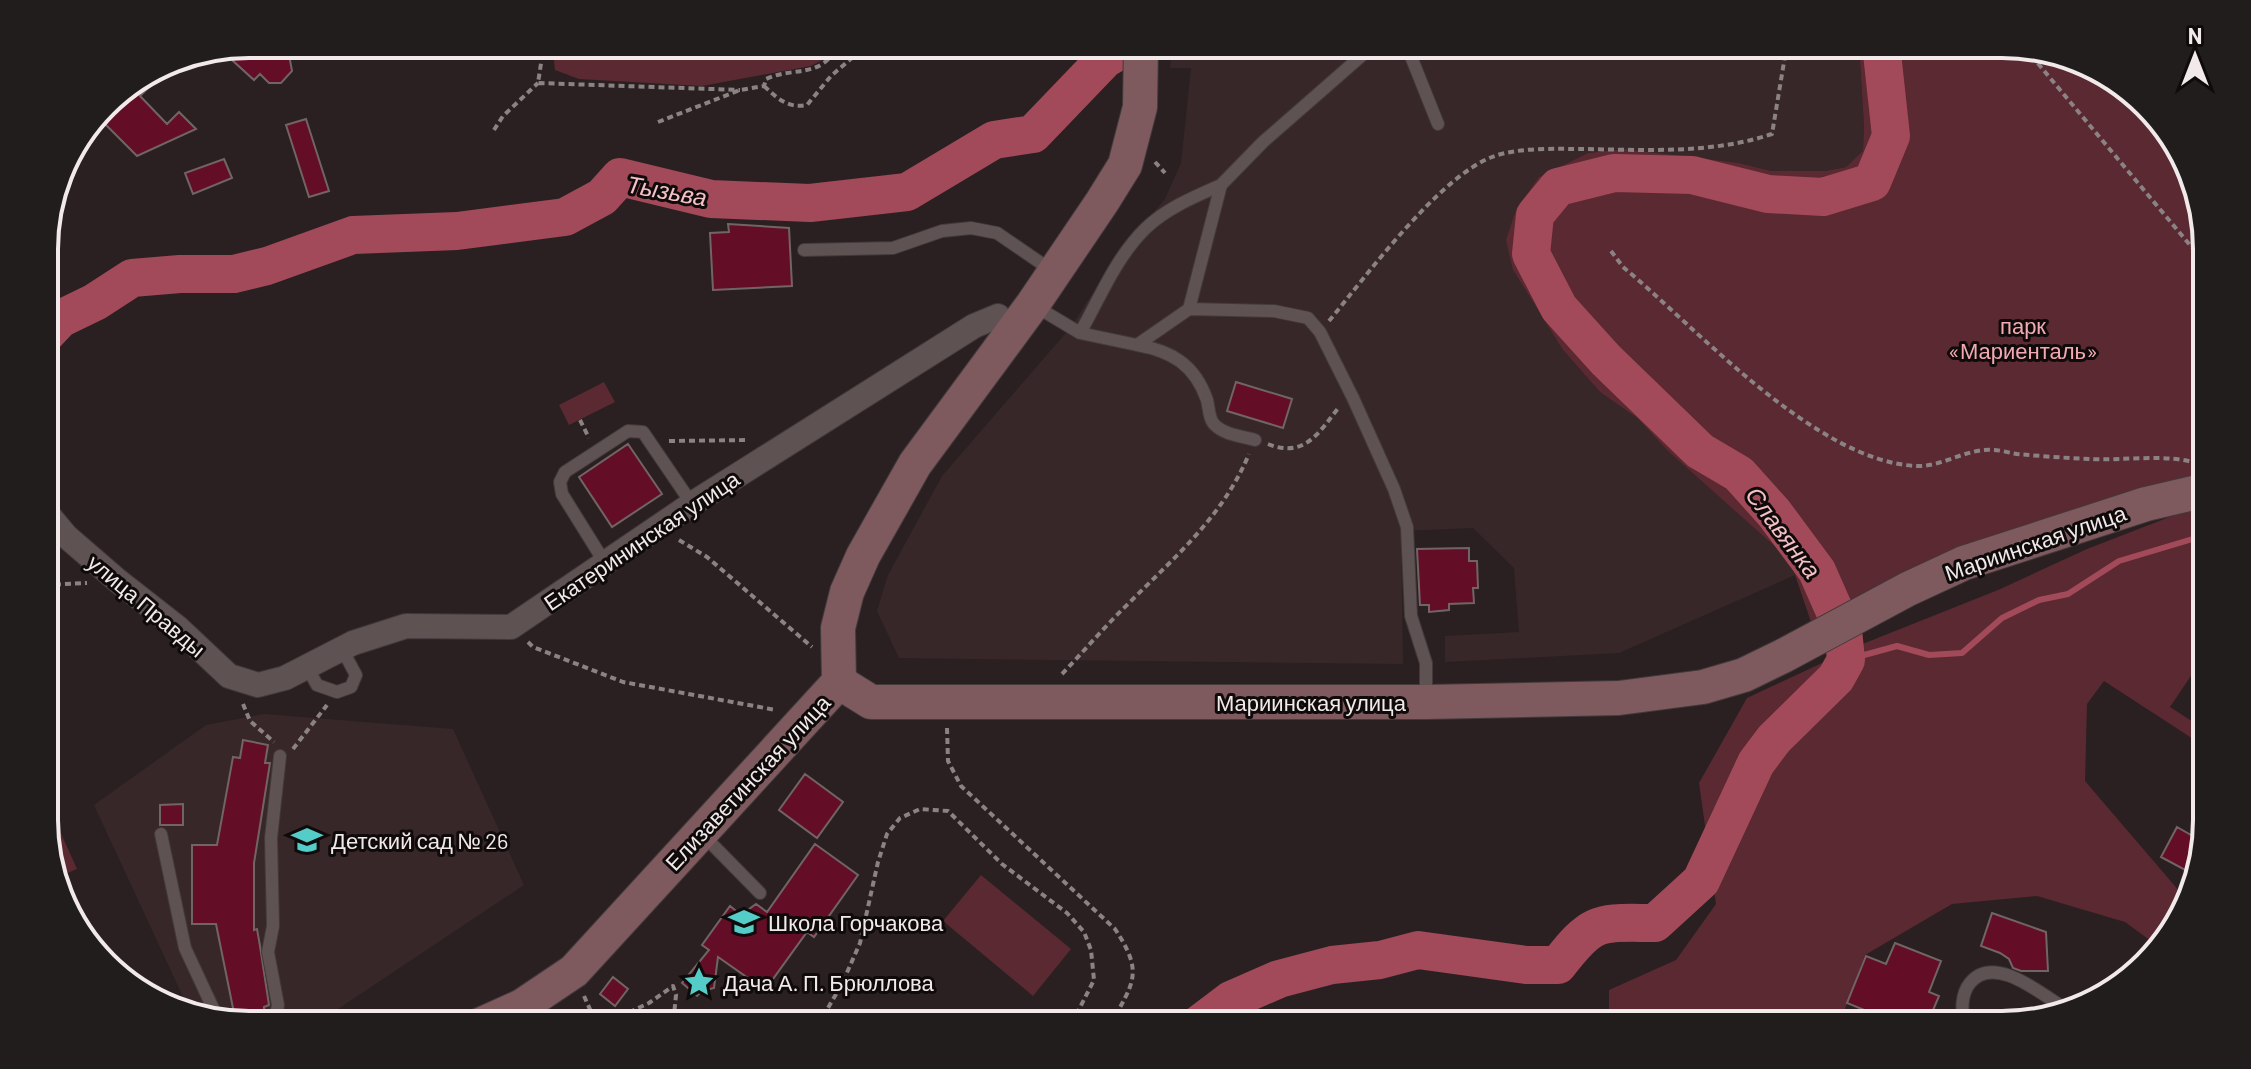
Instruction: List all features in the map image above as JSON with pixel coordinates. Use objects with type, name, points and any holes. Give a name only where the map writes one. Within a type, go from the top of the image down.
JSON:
[{"type":"street","name":"Елизаветинская улица","points":[[511,1011],[574,971],[701,832],[838,673],[838,628],[847,592],[863,556],[915,464],[1033,304],[1125,165],[1140,107],[1141,58]]},
{"type":"street","name":"Екатерининская улица","points":[[511,627],[692,504],[974,326],[998,316]]},
{"type":"street","name":"Мариинская улица","points":[[838,673],[871,702],[1426,702],[1619,698],[1668,692],[1723,682],[1783,656],[1908,589],[1964,563],[2146,504],[2193,485]]},
{"type":"street","name":"улица Правды","points":[[58,526],[118,581],[178,628],[229,676],[251,683]]},
{"type":"street","points":[[251,683],[285,678],[353,643],[406,626],[511,627]]},
{"type":"lane","points":[[1080,333],[1121,258],[1145,228],[1185,201],[1221,185],[1263,142],[1359,58]]},
{"type":"lane","points":[[1412,58],[1438,124]]},
{"type":"lane","points":[[1189,309],[1221,185]]},
{"type":"lane","points":[[804,250],[893,248],[942,231],[971,228],[997,233],[1054,272]]},
{"type":"lane","points":[[1033,304],[1080,333],[1161,349],[1180,360],[1202,385],[1211,422],[1225,432],[1255,440]]},
{"type":"lane","points":[[1137,345],[1189,309],[1274,311],[1308,318],[1320,332],[1394,489],[1407,527],[1411,616],[1426,663],[1426,702]]},
{"type":"lane","points":[[605,563],[562,494],[560,482],[565,472],[628,431],[643,432],[692,504]]},
{"type":"lane","points":[[307,667],[317,685],[337,692],[351,687],[356,675],[342,649]]},
{"type":"lane","points":[[277,1011],[268,952],[273,926],[271,838],[280,758]]},
{"type":"lane","points":[[701,832],[760,893]]},
{"type":"lane","points":[[161,834],[185,948],[213,1007]]},
{"type":"lane","points":[[1962,1011],[1965,989],[1976,975],[1993,971],[2009,975],[2056,1003]]},
{"type":"path","points":[[494,130],[503,116],[538,83],[542,58]]},
{"type":"path","points":[[764,86],[766,79],[776,74],[812,71],[829,58]]},
{"type":"path","points":[[764,86],[791,105],[807,105],[851,58]]},
{"type":"path","points":[[1320,332],[1433,200],[1467,170],[1493,156],[1562,149],[1679,150],[1740,145],[1772,134],[1785,58]]},
{"type":"path","points":[[2036,61],[2193,249]]},
{"type":"path","points":[[538,83],[740,90],[764,86]]},
{"type":"path","points":[[658,122],[740,90]]},
{"type":"path","points":[[1155,162],[1165,173]]},
{"type":"path","points":[[1611,251],[1623,267],[1713,348],[1791,411],[1853,450],[1914,466],[1942,463],[1967,454],[1993,450],[2088,459],[2193,462]]},
{"type":"path","points":[[1036,702],[1128,604],[1187,547],[1236,486],[1255,440],[1279,449],[1292,450],[1305,445],[1350,393]]},
{"type":"path","points":[[651,441],[794,440]]},
{"type":"path","points":[[666,522],[681,542],[707,557],[838,673]]},
{"type":"path","points":[[58,584],[118,581]]},
{"type":"path","points":[[511,627],[533,647],[623,682],[784,712]]},
{"type":"path","points":[[251,683],[241,700],[248,717],[273,741],[280,758],[302,738],[337,692]]},
{"type":"path","points":[[946,702],[948,761],[961,786],[1115,929],[1132,954],[1132,986],[1118,1011]]},
{"type":"path","points":[[826,1011],[860,943],[887,834],[900,818],[920,809],[948,811],[1002,864],[1067,913],[1084,932],[1091,950],[1094,980],[1078,1011]]},
{"type":"path","points":[[632,1011],[673,986],[676,995],[674,1011]]},
{"type":"shaded area","points":[[1171,58],[1860,58],[1863,152],[1846,167],[1826,171],[1771,171],[1739,163],[1625,149],[1588,153],[1539,177],[1513,270],[1563,350],[1600,392],[1637,418],[1669,452],[1790,560],[1795,575],[1619,653],[1445,662],[1445,636],[1519,632],[1514,568],[1473,528],[1401,531],[1403,664],[899,658],[877,611],[888,575],[942,476],[1071,327],[1117,255],[1165,199],[1181,163],[1191,68],[1170,68]]},
{"type":"shaded area","name":"Детский сад № 26","points":[[264,714],[453,729],[524,885],[335,1011],[249,1011],[199,1005],[184,999],[94,805],[206,725]]},
{"type":"green space","points":[[554,58],[824,58],[811,66],[702,86],[579,79],[555,70]]},
{"type":"green space","name":"парк «Мариенталь»","points":[[1860,58],[2015,58],[2052,64],[2098,84],[2137,114],[2167,153],[2187,199],[2191,224],[2193,476],[2133,492],[1812,625],[1790,560],[1669,452],[1637,418],[1600,392],[1563,350],[1513,270],[1506,240],[1516,210],[1539,177],[1588,153],[1625,149],[1739,163],[1771,171],[1826,171],[1846,167],[1863,151]]},
{"type":"green space","points":[[604,382],[615,402],[569,425],[559,405]]},
{"type":"green space","points":[[2193,508],[2193,673],[2170,707],[2193,722],[2193,739],[2104,681],[2087,704],[2085,781],[2179,891],[2167,916],[2150,940],[2125,922],[2037,896],[1952,904],[1865,955],[1844,1011],[1609,1011],[1609,990],[1676,960],[1716,904],[1699,783],[1747,698],[1865,643]]},
{"type":"green space","points":[[59,828],[77,869],[66,874]]},
{"type":"green space","points":[[981,875],[1071,949],[1033,996],[943,921]]},
{"type":"building","points":[[231,59],[290,60],[292,71],[281,83],[269,83],[260,74],[254,80]]},
{"type":"building","points":[[150,86],[140,96],[167,124],[179,112],[196,129],[137,156],[105,124],[123,105]]},
{"type":"building","points":[[306,119],[329,191],[309,197],[286,125]]},
{"type":"building","points":[[224,159],[232,178],[193,194],[185,173]]},
{"type":"building","points":[[728,224],[789,228],[792,286],[713,290],[710,233],[729,232]]},
{"type":"building","points":[[1236,382],[1292,399],[1283,428],[1227,411]]},
{"type":"building","points":[[628,444],[662,494],[612,527],[579,477]]},
{"type":"building","points":[[1469,548],[1469,561],[1477,561],[1478,588],[1473,588],[1474,603],[1449,604],[1449,610],[1429,612],[1429,605],[1420,605],[1417,549]]},
{"type":"building","points":[[243,740],[268,745],[265,763],[270,763],[254,863],[254,930],[257,929],[269,1005],[264,1007],[264,1011],[233,1010],[216,924],[192,924],[192,845],[217,845],[233,757],[240,758]]},
{"type":"building","points":[[805,774],[843,802],[817,838],[779,810]]},
{"type":"building","points":[[183,804],[183,825],[160,825],[160,805]]},
{"type":"building","points":[[2177,827],[2193,836],[2187,871],[2161,857]]},
{"type":"building","name":"Школа Горчакова","points":[[815,844],[858,875],[814,937],[807,932],[765,990],[718,957],[714,988],[697,996],[682,983],[709,950],[702,945],[730,906],[741,915],[756,904],[767,912]]},
{"type":"building","points":[[1992,913],[2046,932],[2048,971],[2021,971],[2013,968],[2009,959],[2000,953],[1981,946]]},
{"type":"building","points":[[1895,943],[1941,961],[1929,992],[1939,996],[1933,1011],[1867,1011],[1847,1003],[1866,956],[1886,964]]},
{"type":"building","points":[[613,977],[628,989],[615,1006],[600,994]]},
{"type":"waterway","name":"Тызьва","points":[[58,321],[132,278],[234,274],[267,266],[353,235],[457,231],[565,217],[602,197],[620,177],[711,199],[810,203],[907,192],[994,140],[1033,134],[1107,58]]},
{"type":"waterway","name":"Славянка","points":[[1216,1011],[1231,1000],[1279,979],[1332,965],[1380,960],[1418,950],[1526,965],[1558,965],[1590,931],[1609,924],[1655,923],[1701,881],[1756,763],[1774,739],[1836,678],[1846,660],[1843,630],[1817,571],[1774,513],[1739,474],[1700,451],[1606,360],[1559,308],[1531,254],[1535,215],[1558,187],[1614,173],[1692,175],[1768,194],[1823,197],[1872,182],[1891,136],[1883,58]]},
{"type":"waterway","points":[[1846,660],[1897,646],[1929,655],[1962,653],[2002,618],[2039,600],[2068,594],[2119,561],[2193,539]]},
{"type":"place","name":"Детский сад № 26","points":[[307,840]]},
{"type":"place","name":"Школа Горчакова","points":[[744,922]]},
{"type":"place","name":"Дача А. П. Брюллова","points":[[699,982]]}]
